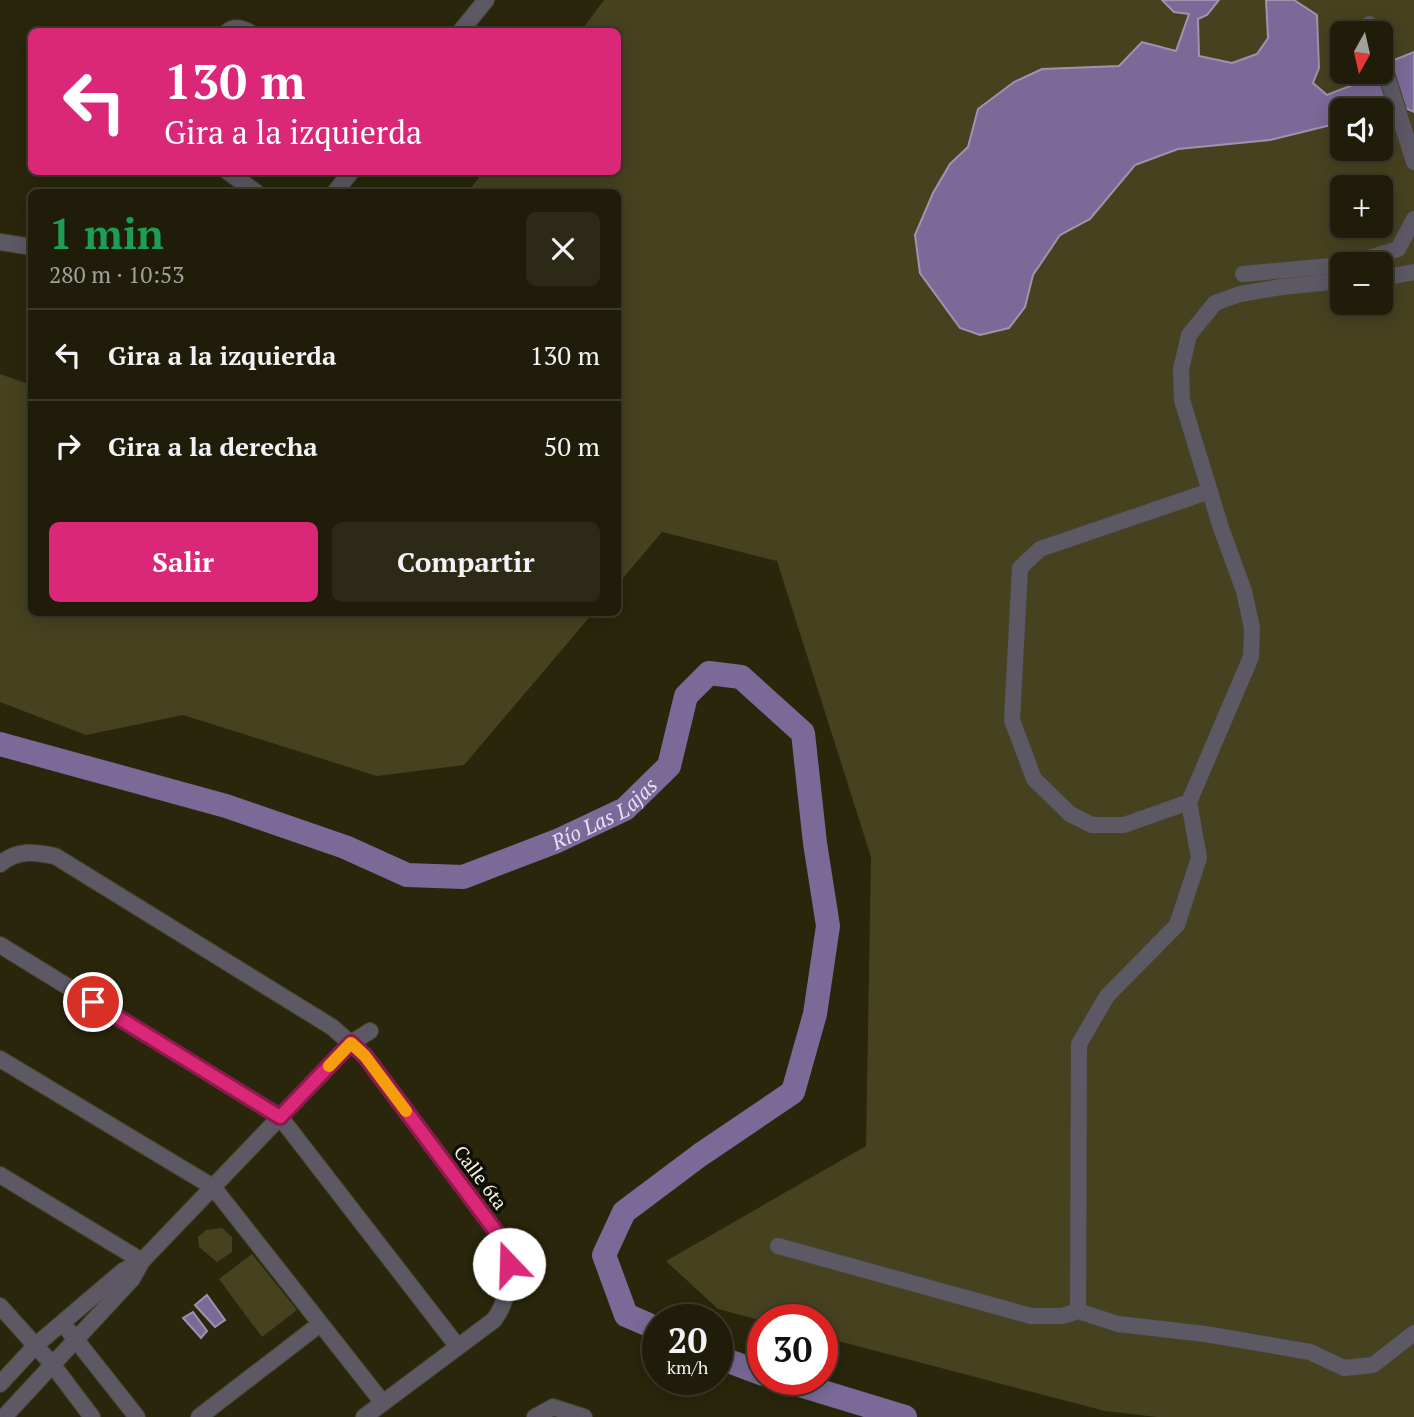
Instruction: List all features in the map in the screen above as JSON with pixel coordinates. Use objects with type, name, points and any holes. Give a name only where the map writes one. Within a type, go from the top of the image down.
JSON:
[{"type":"street","points":[[463,28],[486,0]]},
{"type":"street","points":[[1389,84],[1414,162]]},
{"type":"street","points":[[232,175],[252,189]]},
{"type":"street","points":[[337,189],[349,175]]},
{"type":"street","points":[[1388,252],[1398,249],[1414,219]]},
{"type":"street","points":[[0,242],[28,246]]},
{"type":"street","points":[[1243,274],[1330,266]]},
{"type":"street","points":[[1393,276],[1414,272]]},
{"type":"street","points":[[1078,1311],[1079,1044],[1107,996],[1177,925],[1199,858],[1189,802],[1251,657],[1252,628],[1244,591],[1182,400],[1181,369],[1189,335],[1215,303],[1240,294],[1330,282]]},
{"type":"street","points":[[1189,802],[1124,825],[1092,825],[1070,814],[1034,779],[1012,720],[1020,568],[1040,549],[1210,491]]},
{"type":"street","name":"Calle 6ta","points":[[0,864],[27,850],[55,856],[332,1027],[365,1056],[509,1249],[509,1279],[503,1308],[494,1320],[364,1417]]},
{"type":"street","points":[[0,945],[280,1117],[458,1347]]},
{"type":"street","points":[[4,1417],[132,1279],[142,1261],[351,1043],[370,1031]]},
{"type":"street","points":[[0,1059],[214,1187],[383,1403]]},
{"type":"street","points":[[0,1175],[142,1261]]},
{"type":"street","points":[[778,1246],[1031,1316],[1062,1316],[1078,1311],[1118,1324],[1205,1334],[1310,1352],[1344,1368],[1373,1365],[1414,1333]]},
{"type":"street","points":[[0,1384],[36,1345],[123,1271],[142,1261]]},
{"type":"street","points":[[0,1306],[52,1364],[92,1417]]},
{"type":"street","points":[[63,1322],[137,1417]]},
{"type":"street","points":[[199,1417],[320,1324]]},
{"type":"street","points":[[535,1417],[553,1407],[584,1417]]},
{"type":"shaded area","points":[[604,0],[1414,0],[1414,1417],[1157,1417],[1105,1411],[838,1341],[838,1304],[747,1304],[747,1317],[733,1313],[733,1304],[713,1304],[666,1261],[866,1146],[871,857],[777,561],[662,532],[621,580],[621,189],[470,189],[481,175],[621,175],[621,28],[583,28]]},
{"type":"shaded area","points":[[1162,0],[1219,0],[1207,15],[1198,19],[1199,56],[1232,63],[1257,54],[1268,38],[1266,0],[1294,0],[1317,15],[1319,68],[1313,83],[1327,95],[1354,84],[1393,84],[1393,61],[1414,52],[1414,112],[1393,102],[1393,98],[1330,98],[1330,126],[1270,140],[1178,149],[1135,165],[1090,219],[1060,235],[1033,275],[1025,307],[1009,328],[980,335],[960,328],[920,273],[915,235],[933,193],[950,164],[968,147],[978,109],[1014,82],[1042,69],[1119,66],[1142,42],[1176,51],[1189,14],[1174,12]]},
{"type":"shaded area","points":[[0,374],[28,384],[28,616],[590,616],[464,765],[377,776],[183,715],[86,735],[0,702]]},
{"type":"shaded area","points":[[222,1228],[232,1237],[232,1252],[217,1262],[199,1247],[198,1237],[206,1230]]},
{"type":"shaded area","points":[[252,1254],[297,1310],[262,1337],[219,1279]]},
{"type":"shaded area","points":[[207,1295],[225,1320],[215,1327],[195,1305]]},
{"type":"shaded area","points":[[193,1312],[207,1331],[201,1338],[183,1318]]},
{"type":"waterway","name":"Río Las Lajas","points":[[0,744],[226,806],[345,847],[407,875],[463,877],[557,841],[625,809],[669,766],[686,696],[709,673],[741,677],[803,733],[815,843],[828,926],[815,1014],[793,1092],[700,1155],[624,1212],[604,1255],[626,1315],[642,1322]]},
{"type":"waterway","name":"Río Las Lajas","points":[[733,1363],[747,1368]]},
{"type":"waterway","name":"Río Las Lajas","points":[[833,1395],[905,1417]]},
{"type":"slow traffic","points":[[329,1066],[351,1043],[365,1056],[406,1111]]},
{"type":"route","points":[[93,1002],[280,1117],[351,1043],[365,1056],[509,1249],[509,1264]]}]
